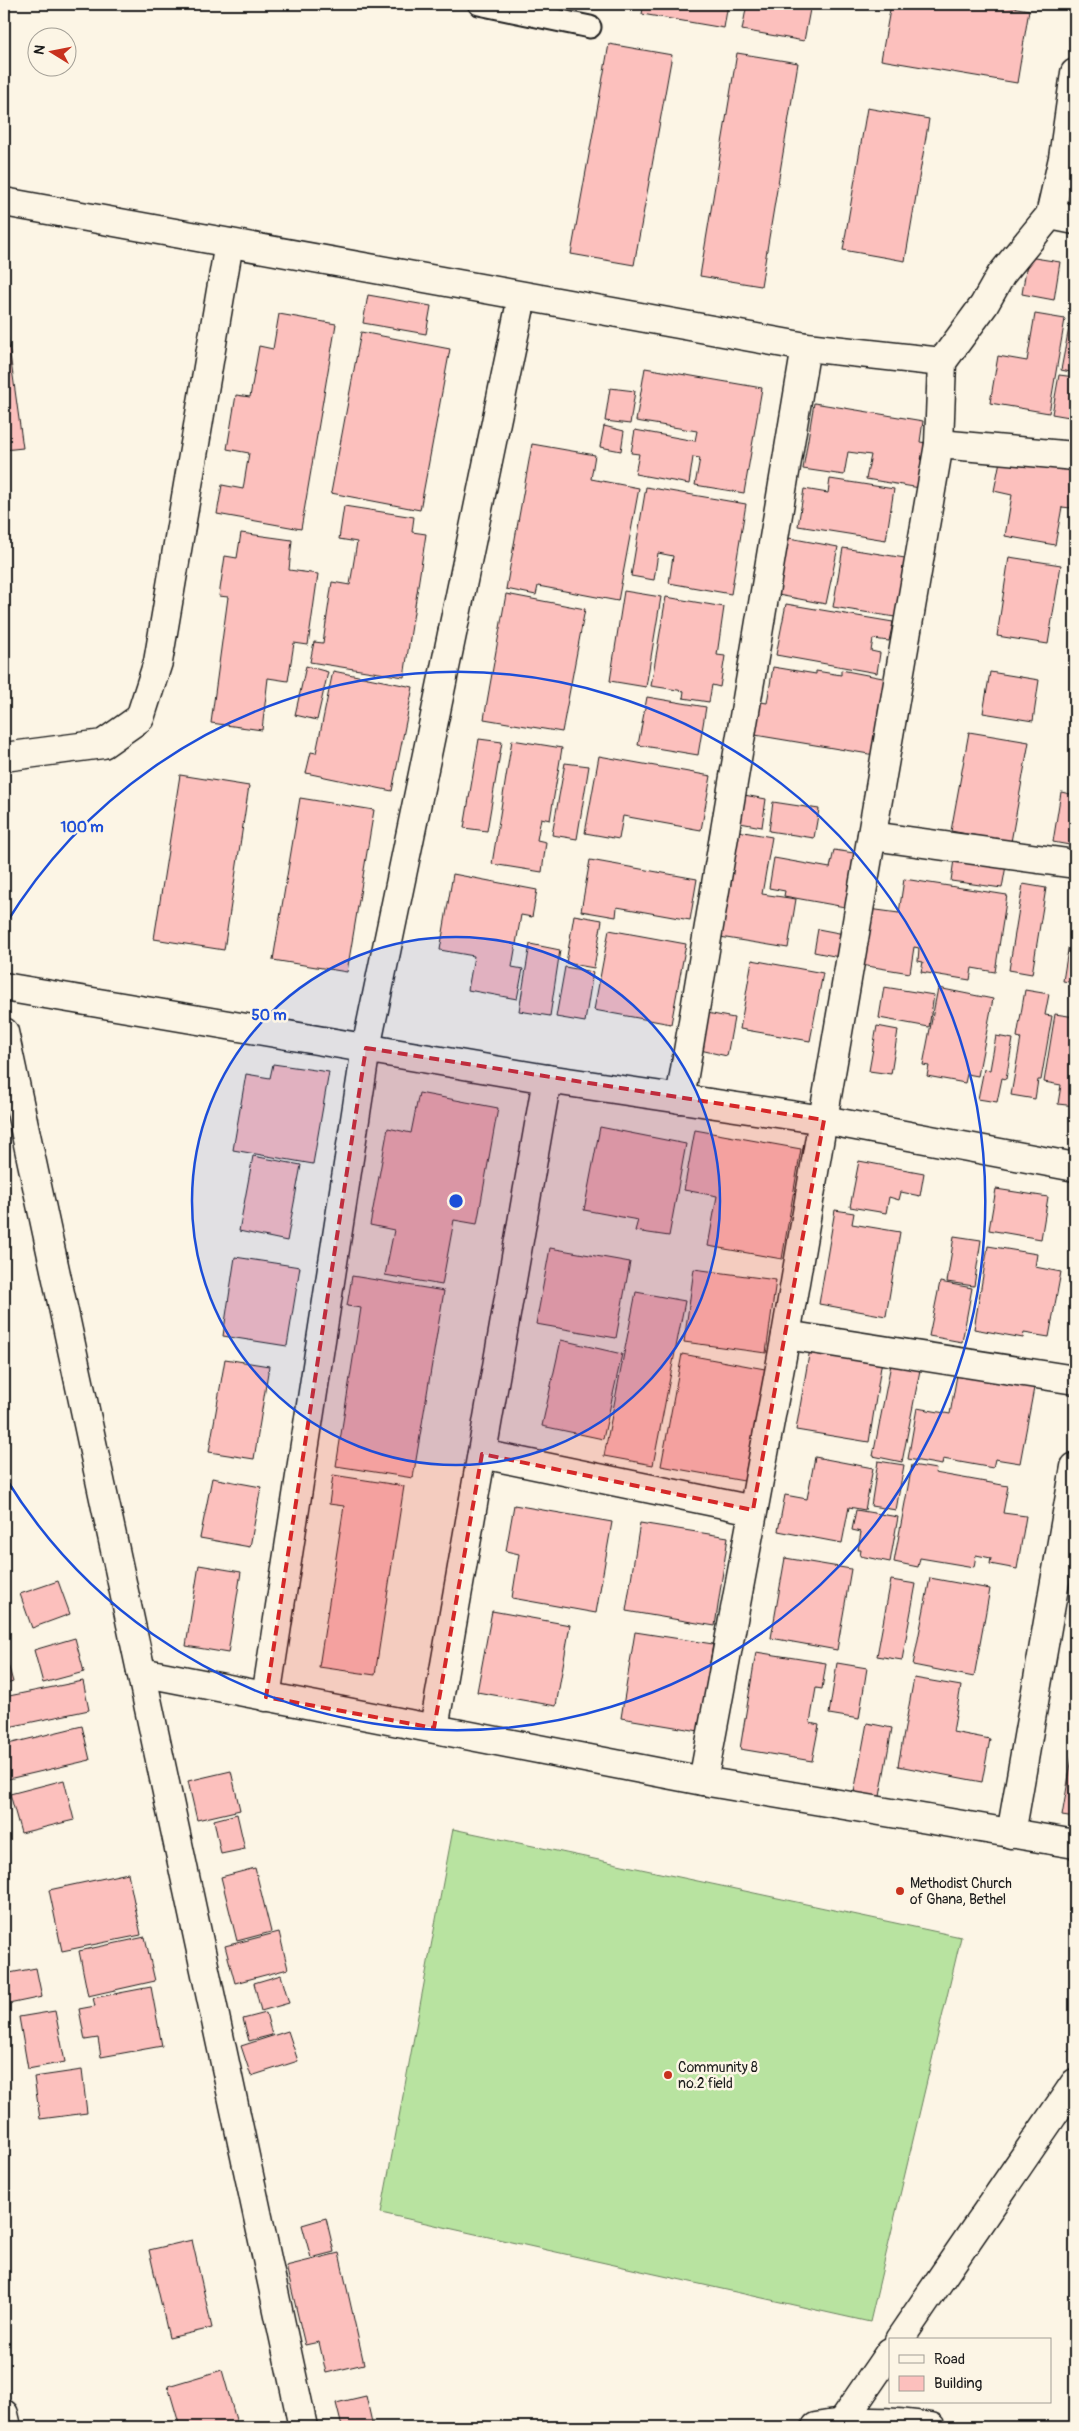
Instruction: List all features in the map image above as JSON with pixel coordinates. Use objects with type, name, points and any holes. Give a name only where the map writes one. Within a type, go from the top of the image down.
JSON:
[{"type":"street","points":[[703,1781],[824,1120],[939,444],[942,362],[984,305],[1001,275],[1063,218],[1063,158],[1075,73]]},
{"type":"street","points":[[4,202],[806,347],[942,362]]},
{"type":"street","points":[[4,757],[102,744],[140,718],[158,662],[229,242]]},
{"type":"street","points":[[266,1697],[366,1048],[522,297]]},
{"type":"street","points":[[680,1099],[806,347]]},
{"type":"street","points":[[939,444],[1075,456]]},
{"type":"street","points":[[872,836],[1075,864]]},
{"type":"street","points":[[4,986],[547,1080],[824,1120],[1075,1167]]},
{"type":"street","points":[[4,1032],[303,2427]]},
{"type":"street","points":[[434,1728],[547,1080]]},
{"type":"street","points":[[786,1335],[1075,1380]]},
{"type":"street","points":[[482,1454],[753,1510]]},
{"type":"street","points":[[1012,1834],[1075,1466]]},
{"type":"street","points":[[141,1672],[703,1781],[1075,1844]]},
{"type":"street","points":[[900,2338],[1075,2083]]},
{"type":"street","points":[[842,2422],[889,2353]]},
{"type":"street","points":[[4,2414],[7,2427]]},
{"type":"street","points":[[816,2427],[842,2422],[918,2426]]},
{"type":"lane","points":[[479,4],[590,27]]},
{"type":"highlighted area","points":[[366,1048],[824,1120],[753,1510],[482,1454],[434,1728],[266,1697]]},
{"type":"green space","name":"Community 8 no.2 field","points":[[453,1829],[961,1937],[870,2322],[381,2213]]},
{"type":"building","points":[[644,4],[728,4],[724,28],[642,14]]},
{"type":"building","points":[[747,4],[811,4],[804,41],[742,30]]},
{"type":"building","points":[[891,4],[992,4],[1029,10],[1017,83],[881,60]]},
{"type":"building","points":[[609,44],[672,55],[634,265],[571,254]]},
{"type":"building","points":[[737,53],[798,63],[761,286],[700,276]]},
{"type":"building","points":[[867,108],[929,119],[905,261],[843,250]]},
{"type":"building","points":[[1028,257],[1060,262],[1054,300],[1022,294]]},
{"type":"building","points":[[368,295],[431,306],[426,334],[363,323]]},
{"type":"building","points":[[1075,296],[1075,373],[1061,370]]},
{"type":"building","points":[[4,311],[23,448],[4,450]]},
{"type":"building","points":[[279,314],[336,324],[301,529],[217,514],[222,485],[243,489],[249,453],[227,449],[236,395],[250,397],[259,346],[273,349]]},
{"type":"building","points":[[1035,314],[1065,319],[1049,413],[990,403],[998,356],[1027,361]]},
{"type":"building","points":[[361,332],[450,349],[420,510],[331,493]]},
{"type":"building","points":[[645,368],[762,388],[744,493],[695,485],[700,458],[693,457],[689,484],[635,474],[639,454],[631,453],[635,430],[695,441],[697,431],[636,421]]},
{"type":"building","points":[[1059,375],[1075,377],[1075,418],[1052,414]]},
{"type":"building","points":[[610,388],[635,391],[630,424],[605,421]]},
{"type":"building","points":[[814,403],[923,421],[920,442],[934,444],[926,489],[866,479],[871,455],[848,452],[844,475],[803,469]]},
{"type":"building","points":[[604,426],[624,431],[621,451],[600,447]]},
{"type":"building","points":[[532,444],[595,455],[591,479],[639,488],[618,601],[538,586],[536,595],[506,589]]},
{"type":"building","points":[[1002,451],[1075,465],[1075,482],[1071,508],[1062,507],[1055,545],[1005,536],[1012,495],[994,491]]},
{"type":"building","points":[[830,479],[894,489],[886,540],[798,526],[804,489],[828,493]]},
{"type":"building","points":[[646,487],[746,504],[731,594],[669,583],[673,556],[658,553],[654,580],[631,576]]},
{"type":"building","points":[[344,506],[414,517],[412,532],[426,534],[404,677],[310,662],[314,642],[323,643],[332,582],[350,585],[357,542],[339,539]]},
{"type":"building","points":[[1075,531],[1075,556],[1071,556]]},
{"type":"building","points":[[241,533],[292,540],[289,570],[318,574],[308,645],[294,643],[288,681],[268,678],[262,730],[211,723],[228,597],[219,596],[225,556],[237,558]]},
{"type":"building","points":[[789,538],[838,547],[826,604],[778,595]]},
{"type":"building","points":[[843,548],[905,558],[895,617],[833,607]]},
{"type":"building","points":[[1009,557],[1061,565],[1048,644],[997,636]]},
{"type":"building","points":[[624,591],[661,597],[646,687],[610,681]]},
{"type":"building","points":[[506,594],[585,609],[562,732],[484,719]]},
{"type":"building","points":[[666,597],[724,607],[717,655],[725,656],[720,687],[712,685],[709,702],[683,698],[684,691],[651,686]]},
{"type":"building","points":[[786,604],[893,622],[889,641],[873,639],[871,651],[880,653],[877,673],[776,655]]},
{"type":"building","points":[[306,666],[328,672],[317,720],[295,715]]},
{"type":"building","points":[[773,667],[816,674],[816,671],[841,675],[841,670],[888,679],[875,755],[755,735],[761,702],[767,703]]},
{"type":"building","points":[[333,671],[413,687],[392,791],[306,773],[311,752],[316,753]]},
{"type":"building","points":[[990,672],[1039,680],[1033,721],[983,713]]},
{"type":"building","points":[[647,697],[706,707],[698,755],[638,745]]},
{"type":"building","points":[[969,732],[1029,742],[1011,842],[951,831]]},
{"type":"building","points":[[479,739],[502,742],[487,831],[464,828]]},
{"type":"building","points":[[512,740],[562,748],[550,820],[541,818],[537,840],[546,842],[542,872],[492,864]]},
{"type":"building","points":[[599,756],[711,776],[701,830],[623,816],[619,839],[585,833]]},
{"type":"building","points":[[565,763],[589,766],[577,839],[552,835]]},
{"type":"building","points":[[180,775],[249,786],[224,950],[154,939]]},
{"type":"building","points":[[1061,792],[1075,795],[1075,846],[1053,842]]},
{"type":"building","points":[[744,795],[766,799],[762,827],[740,823]]},
{"type":"building","points":[[300,798],[374,810],[347,972],[273,960]]},
{"type":"building","points":[[773,802],[819,809],[814,838],[769,831]]},
{"type":"building","points":[[738,831],[772,837],[762,894],[796,899],[788,948],[720,937]]},
{"type":"building","points":[[834,850],[854,853],[845,907],[784,896],[785,891],[769,888],[774,858],[830,868]]},
{"type":"building","points":[[955,852],[1007,860],[1002,888],[951,881]]},
{"type":"building","points":[[590,860],[697,879],[690,920],[617,907],[616,917],[581,911]]},
{"type":"building","points":[[453,874],[537,890],[532,917],[521,915],[512,967],[523,969],[517,999],[468,990],[474,956],[440,950]]},
{"type":"building","points":[[904,879],[1007,895],[995,972],[972,968],[970,980],[921,972],[923,962],[918,961],[919,948],[914,947],[910,973],[861,965],[869,909],[899,913]]},
{"type":"building","points":[[1023,884],[1046,888],[1032,974],[1009,970]]},
{"type":"building","points":[[1075,906],[1075,983],[1063,981]]},
{"type":"building","points":[[574,915],[602,920],[594,968],[566,963]]},
{"type":"building","points":[[818,929],[844,934],[839,957],[814,952]]},
{"type":"building","points":[[609,930],[686,944],[671,1024],[594,1010]]},
{"type":"building","points":[[530,944],[560,950],[550,1016],[519,1011]]},
{"type":"building","points":[[752,960],[823,973],[810,1041],[740,1029]]},
{"type":"building","points":[[565,967],[593,972],[585,1022],[556,1017]]},
{"type":"building","points":[[884,987],[934,995],[929,1027],[879,1018]]},
{"type":"building","points":[[938,988],[993,999],[978,1076],[967,1074],[965,1083],[927,1076],[929,1066],[923,1065]]},
{"type":"building","points":[[1025,990],[1049,994],[1045,1015],[1052,1016],[1041,1080],[1038,1080],[1035,1099],[1011,1095],[1021,1038],[1017,1037]]},
{"type":"building","points":[[707,1013],[734,1018],[727,1056],[700,1050]]},
{"type":"building","points":[[1055,1014],[1075,1017],[1075,1106],[1058,1104],[1061,1085],[1044,1082]]},
{"type":"building","points":[[877,1026],[898,1030],[891,1074],[869,1071]]},
{"type":"building","points":[[996,1036],[1013,1039],[1006,1079],[1002,1078],[997,1102],[978,1099],[984,1069],[990,1070]]},
{"type":"building","points":[[273,1064],[329,1072],[313,1164],[233,1150],[246,1074],[270,1078]]},
{"type":"building","points":[[419,1093],[498,1108],[477,1224],[454,1220],[442,1285],[385,1275],[394,1230],[370,1225],[388,1128],[411,1133]]},
{"type":"building","points":[[600,1127],[686,1144],[669,1236],[635,1231],[638,1220],[584,1210]]},
{"type":"building","points":[[695,1130],[801,1149],[782,1259],[708,1246],[717,1196],[684,1190]]},
{"type":"building","points":[[253,1156],[301,1165],[287,1241],[239,1231]]},
{"type":"building","points":[[859,1161],[924,1173],[920,1196],[901,1192],[899,1200],[889,1197],[886,1213],[850,1207]]},
{"type":"building","points":[[996,1189],[1048,1197],[1041,1239],[989,1230]]},
{"type":"building","points":[[835,1210],[854,1213],[852,1224],[900,1232],[886,1316],[819,1304]]},
{"type":"building","points":[[954,1236],[981,1240],[974,1286],[947,1282]]},
{"type":"building","points":[[988,1246],[1037,1254],[1035,1267],[1061,1272],[1049,1337],[1024,1333],[1023,1338],[974,1329]]},
{"type":"building","points":[[550,1248],[630,1262],[616,1338],[536,1324]]},
{"type":"building","points":[[235,1257],[300,1267],[287,1346],[223,1336]]},
{"type":"building","points":[[694,1269],[776,1280],[766,1353],[684,1342]]},
{"type":"building","points":[[352,1276],[444,1291],[413,1478],[336,1466],[361,1308],[347,1306]]},
{"type":"building","points":[[940,1282],[972,1288],[962,1342],[929,1336]]},
{"type":"building","points":[[636,1292],[685,1301],[653,1465],[604,1456]]},
{"type":"building","points":[[561,1340],[622,1354],[603,1439],[542,1426]]},
{"type":"building","points":[[810,1349],[882,1360],[869,1442],[796,1430]]},
{"type":"building","points":[[4,1353],[7,1371],[4,1372]]},
{"type":"building","points":[[682,1354],[765,1369],[744,1481],[661,1466]]},
{"type":"building","points":[[225,1359],[269,1366],[254,1459],[209,1452]]},
{"type":"building","points":[[892,1359],[921,1365],[902,1462],[873,1456]]},
{"type":"building","points":[[957,1375],[1034,1388],[1020,1463],[995,1459],[993,1468],[943,1459],[942,1465],[908,1459],[917,1408],[950,1414]]},
{"type":"building","points":[[815,1457],[873,1468],[865,1510],[849,1507],[842,1543],[778,1531],[785,1495],[807,1499]]},
{"type":"building","points":[[878,1461],[904,1465],[896,1510],[871,1506]]},
{"type":"building","points":[[912,1465],[936,1469],[935,1473],[1008,1486],[1003,1513],[1026,1516],[1017,1569],[990,1564],[991,1558],[976,1555],[974,1567],[920,1558],[918,1567],[894,1562]]},
{"type":"building","points":[[333,1475],[404,1486],[375,1675],[319,1667],[344,1506],[329,1504]]},
{"type":"building","points":[[212,1478],[261,1487],[250,1547],[200,1538]]},
{"type":"building","points":[[514,1505],[612,1522],[596,1613],[512,1598],[519,1554],[506,1551]]},
{"type":"building","points":[[856,1510],[898,1517],[890,1562],[860,1556],[861,1550],[858,1550],[861,1532],[852,1530]]},
{"type":"building","points":[[640,1523],[728,1537],[715,1626],[626,1611]]},
{"type":"building","points":[[785,1558],[851,1569],[837,1650],[771,1638]]},
{"type":"building","points":[[199,1565],[241,1572],[228,1653],[186,1646]]},
{"type":"building","points":[[930,1578],[990,1589],[974,1677],[913,1665]]},
{"type":"building","points":[[891,1580],[916,1584],[902,1660],[877,1656]]},
{"type":"building","points":[[58,1581],[70,1614],[32,1628],[20,1594]]},
{"type":"building","points":[[492,1611],[570,1625],[556,1706],[477,1692]]},
{"type":"building","points":[[635,1632],[713,1644],[699,1731],[621,1718]]},
{"type":"building","points":[[75,1638],[84,1672],[43,1683],[34,1650]]},
{"type":"building","points":[[4,1650],[13,1682],[4,1685]]},
{"type":"building","points":[[756,1652],[826,1663],[822,1689],[816,1688],[810,1723],[819,1725],[812,1761],[740,1749]]},
{"type":"building","points":[[837,1663],[867,1668],[859,1719],[829,1714]]},
{"type":"building","points":[[914,1678],[961,1686],[953,1732],[990,1739],[982,1782],[898,1766]]},
{"type":"building","points":[[83,1681],[89,1710],[4,1728],[4,1697]]},
{"type":"building","points":[[867,1723],[892,1728],[879,1802],[853,1798]]},
{"type":"building","points":[[82,1726],[90,1760],[4,1780],[4,1745]]},
{"type":"building","points":[[1075,1740],[1075,1818],[1062,1816]]},
{"type":"building","points":[[231,1771],[240,1810],[197,1820],[188,1781]]},
{"type":"building","points":[[64,1780],[74,1820],[21,1833],[10,1794]]},
{"type":"building","points":[[237,1814],[245,1849],[221,1854],[214,1820]]},
{"type":"building","points":[[255,1868],[271,1932],[237,1941],[221,1877]]},
{"type":"building","points":[[128,1873],[141,1935],[62,1951],[49,1890]]},
{"type":"building","points":[[279,1932],[288,1969],[235,1983],[225,1946]]},
{"type":"building","points":[[145,1937],[155,1981],[88,1996],[79,1951]]},
{"type":"building","points":[[36,1968],[42,1997],[4,2005],[4,1974]]},
{"type":"building","points":[[281,1975],[289,2003],[261,2011],[254,1983]]},
{"type":"building","points":[[151,1987],[162,2046],[101,2057],[98,2038],[85,2040],[79,2009],[95,2006],[93,1998]]},
{"type":"building","points":[[55,2011],[65,2062],[28,2069],[19,2017]]},
{"type":"building","points":[[266,2013],[272,2035],[249,2041],[243,2019]]},
{"type":"building","points":[[288,2031],[298,2061],[251,2076],[241,2046]]},
{"type":"building","points":[[82,2070],[87,2113],[40,2119],[34,2077]]},
{"type":"building","points":[[326,2218],[334,2252],[311,2258],[302,2225]]},
{"type":"building","points":[[192,2240],[212,2328],[169,2338],[149,2250]]},
{"type":"building","points":[[339,2253],[364,2364],[326,2373],[319,2342],[305,2345],[286,2266]]},
{"type":"building","points":[[222,2370],[238,2427],[180,2427],[168,2386]]},
{"type":"building","points":[[366,2396],[373,2427],[342,2427],[336,2403]]},
{"type":"place","name":"Methodist Church of Ghana, Bethel","points":[[900,1891]]},
{"type":"place","name":"Community 8 no.2 field","points":[[668,2075]]}]
